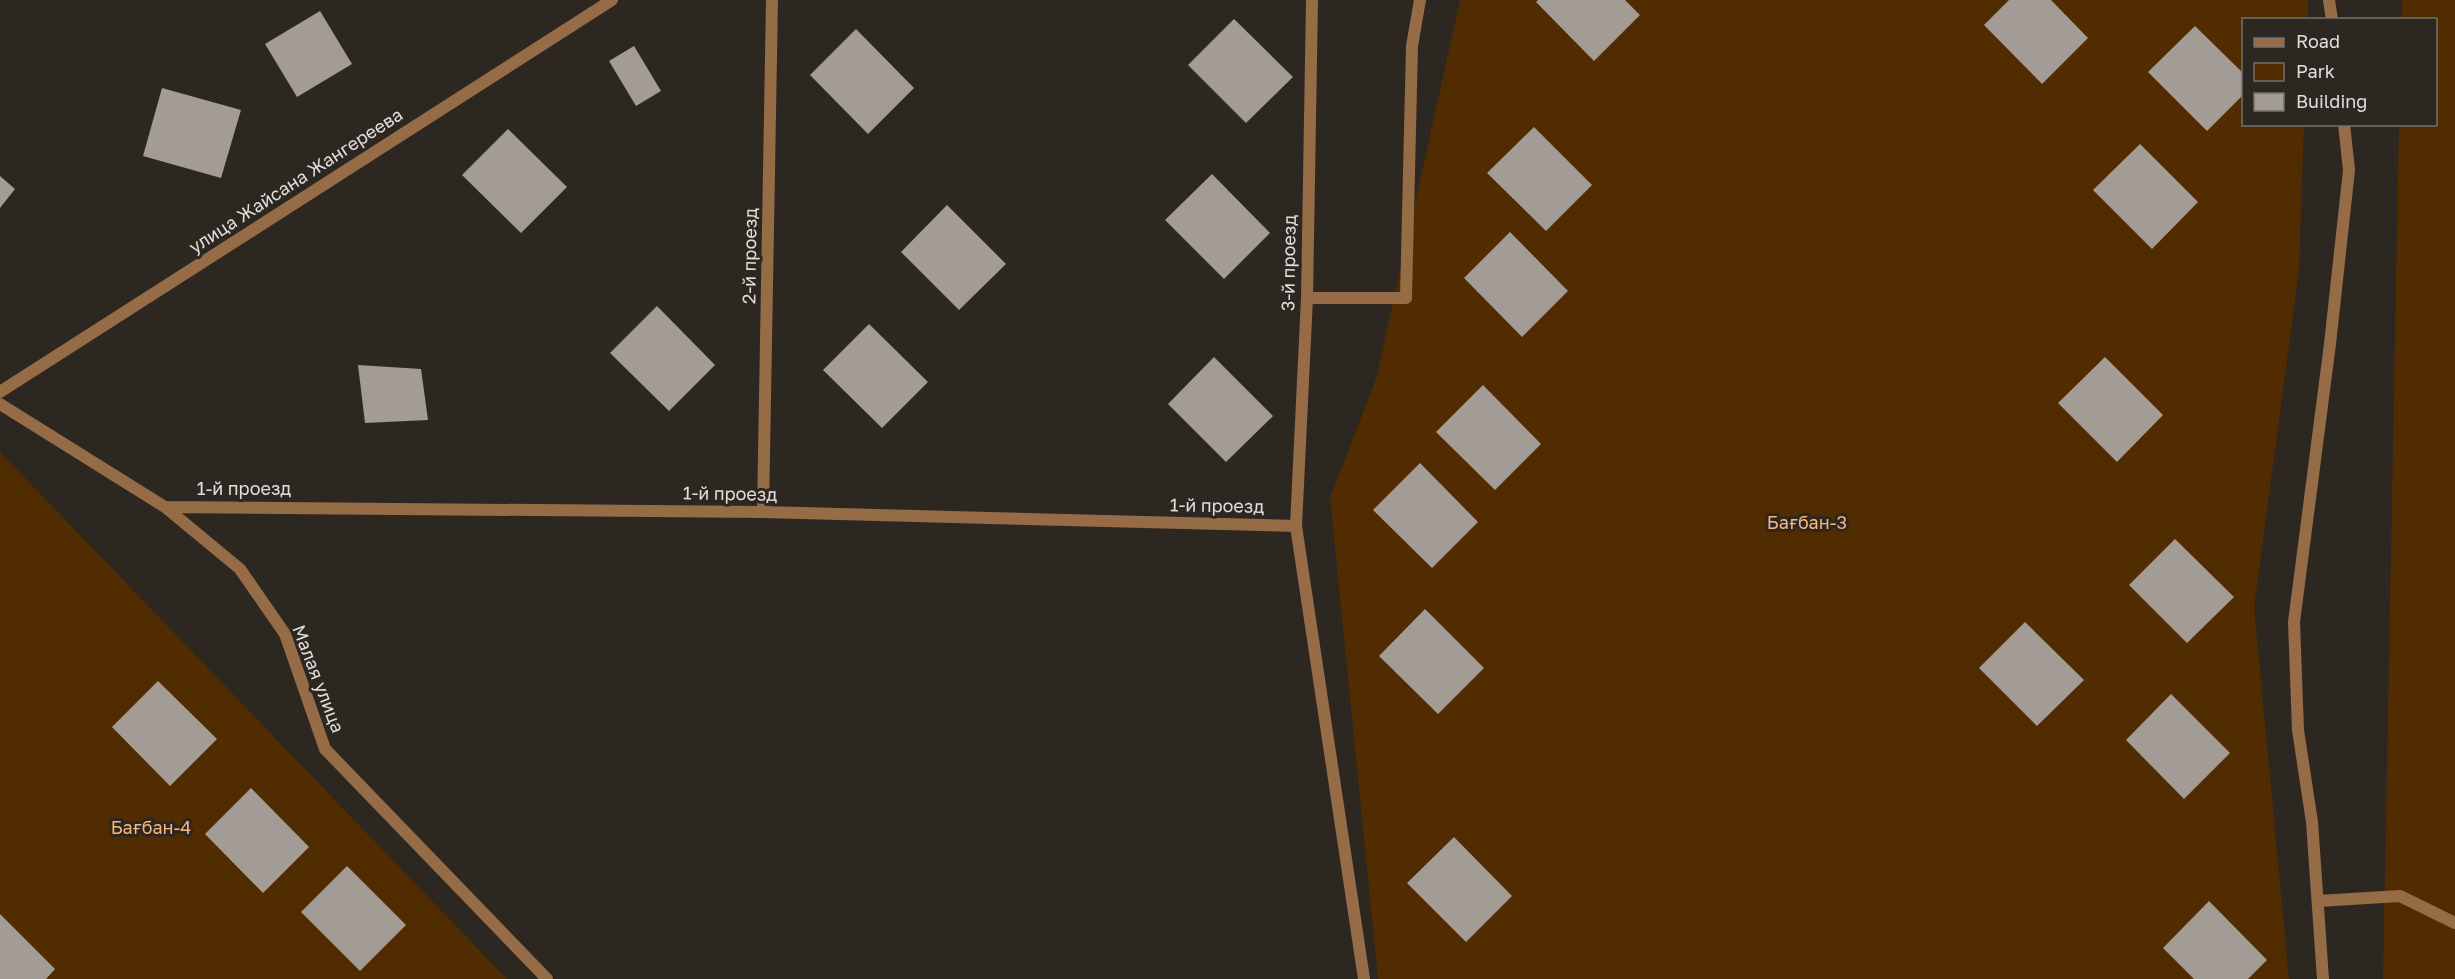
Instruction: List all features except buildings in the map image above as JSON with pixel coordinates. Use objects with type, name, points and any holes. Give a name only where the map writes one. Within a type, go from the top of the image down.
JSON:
[{"type":"street","name":"улица Жайсана Жангереева","points":[[0,392],[612,0]]},
{"type":"street","name":"2-й проезд","points":[[764,512],[772,0]]},
{"type":"street","name":"3-й проезд","points":[[1312,0],[1307,298],[1296,526],[1364,979]]},
{"type":"street","points":[[1307,298],[1406,298],[1412,46],[1420,0]]},
{"type":"street","points":[[2329,0],[2332,18]]},
{"type":"street","points":[[2323,979],[2312,822],[2298,730],[2294,622],[2330,344],[2349,170],[2344,126]]},
{"type":"street","name":"Малая улица","points":[[0,404],[165,507],[240,569],[285,634],[325,749],[547,979]]},
{"type":"street","name":"1-й проезд","points":[[165,507],[764,512],[1296,526]]},
{"type":"street","points":[[2318,902],[2400,896],[2455,923]]},
{"type":"green space","name":"Бағбан-3","points":[[1460,0],[2308,0],[2308,18],[2242,18],[2242,126],[2304,126],[2299,270],[2254,607],[2289,979],[1378,979],[1330,498],[1376,379]]},
{"type":"green space","points":[[2402,0],[2455,0],[2455,979],[2383,979],[2399,126],[2437,126],[2437,18],[2402,18]]},
{"type":"green space","name":"Бағбан-4","points":[[0,452],[507,979],[0,979]]}]
